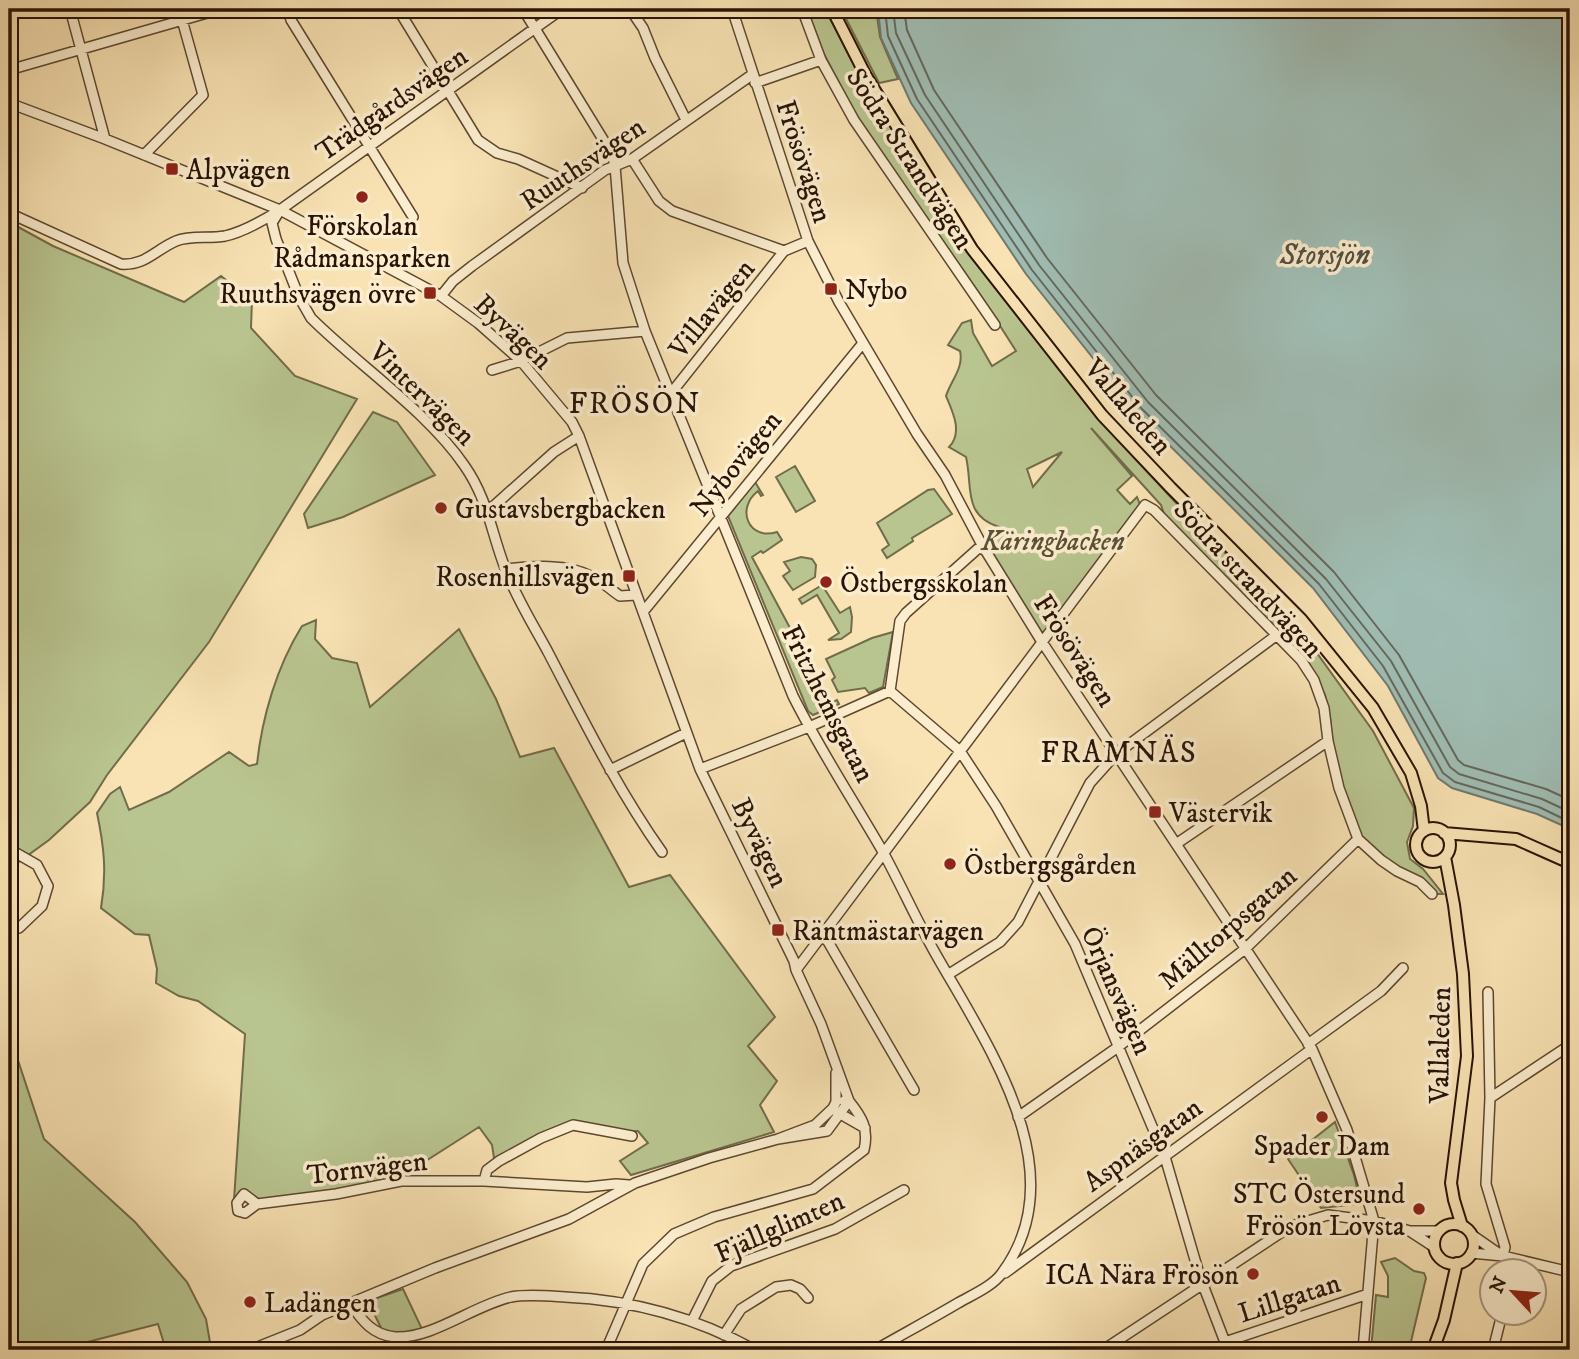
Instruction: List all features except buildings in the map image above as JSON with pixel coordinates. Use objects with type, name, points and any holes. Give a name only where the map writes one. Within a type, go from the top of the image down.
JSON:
[{"type":"main road","name":"Vallaleden","points":[[832,9],[866,76],[972,249],[1102,415],[1301,619],[1373,708],[1411,773],[1421,806],[1424,831]]},
{"type":"main road","name":"Vallaleden","points":[[1421,806],[1440,831]]},
{"type":"main road","points":[[1476,835],[1462,840],[1440,861],[1429,862],[1417,850],[1417,841],[1424,831],[1440,831],[1516,839],[1570,863]]},
{"type":"main road","points":[[1440,831],[1449,841],[1447,854]]},
{"type":"main road","name":"Vallaleden","points":[[1447,854],[1463,974],[1467,1056],[1451,1183],[1462,1226]]},
{"type":"main road","name":"Vallaleden","points":[[1429,862],[1450,891]]},
{"type":"main road","name":"Vallaleden","points":[[1440,1230],[1454,1200]]},
{"type":"main road","points":[[1451,1224],[1462,1226],[1472,1235],[1474,1241],[1471,1253],[1465,1260],[1452,1263],[1439,1258],[1434,1240],[1440,1230],[1451,1224]]},
{"type":"main road","points":[[1433,1350],[1451,1290],[1452,1263]]},
{"type":"street","points":[[71,9],[105,139]]},
{"type":"street","points":[[144,155],[203,95],[179,9]]},
{"type":"street","points":[[9,70],[221,9]]},
{"type":"street","points":[[288,9],[291,20],[413,217]]},
{"type":"street","points":[[398,9],[478,139],[496,153],[518,159],[582,188]]},
{"type":"street","name":"Fritzhemsgatan","points":[[523,9],[612,153],[623,263],[645,331],[672,391],[793,696],[808,727],[883,853],[999,1066],[1018,1117],[1029,1162],[1032,1190],[1028,1220],[1017,1251],[1000,1276],[978,1292],[876,1350]]},
{"type":"street","name":"Trädgårdsvägen","points":[[280,210],[562,9]]},
{"type":"street","points":[[630,9],[643,28],[686,120]]},
{"type":"street","name":"Frösövägen","points":[[732,9],[808,241],[824,277],[917,434],[945,475],[982,545],[1042,642],[1310,1046],[1347,1130],[1374,1221],[1363,1350]]},
{"type":"street","name":"Södra Strandvägen","points":[[802,9],[821,60],[854,120],[885,169],[995,325]]},
{"type":"street","name":"Ruuthsvägen","points":[[441,296],[453,281],[472,266],[605,170],[632,159],[686,120],[754,79],[821,60]]},
{"type":"street","name":"Byvägen","points":[[9,103],[280,210],[441,296],[478,323],[521,361],[572,422],[700,769],[794,961],[849,1101],[861,1116],[865,1128]]},
{"type":"street","points":[[632,159],[659,201],[673,211],[784,251],[808,241]]},
{"type":"street","points":[[9,213],[121,264],[131,265],[138,264],[176,241],[226,236],[260,222],[280,210]]},
{"type":"street","name":"Vintervägen","points":[[280,210],[272,223],[275,239],[299,297],[311,318],[436,431],[464,465],[479,489],[505,569],[610,770],[630,806],[662,852]]},
{"type":"street","name":"Villavägen","points":[[672,391],[784,251]]},
{"type":"street","points":[[492,370],[521,361],[567,338],[645,331]]},
{"type":"street","name":"Nybovägen","points":[[643,612],[863,343]]},
{"type":"street","points":[[487,512],[554,452],[579,436]]},
{"type":"street","name":"Södra strandvägen","points":[[1042,642],[1144,505],[1154,510],[1293,651],[1314,680],[1324,708],[1328,741],[1339,788],[1358,839],[1381,860],[1420,882],[1432,894]]},
{"type":"street","points":[[700,769],[891,691],[900,621],[982,545]]},
{"type":"street","points":[[505,569],[533,566],[582,572],[620,596],[636,595]]},
{"type":"street","points":[[949,974],[1010,933],[1040,882],[1090,783],[1116,754],[1277,635]]},
{"type":"street","points":[[796,970],[1042,642]]},
{"type":"street","name":"Örjansvägen","points":[[891,691],[960,751],[1075,944],[1165,1157],[1203,1284],[1226,1346]]},
{"type":"street","points":[[610,770],[687,733]]},
{"type":"street","points":[[1176,845],[1328,741]]},
{"type":"street","name":"Mälltorpsgatan","points":[[1018,1117],[1118,1047],[1245,949],[1358,839]]},
{"type":"street","points":[[9,849],[37,865],[48,886],[42,906],[19,928]]},
{"type":"street","points":[[823,933],[914,1090]]},
{"type":"street","name":"Aspnäsgatan","points":[[1000,1276],[1165,1157],[1381,991],[1403,968]]},
{"type":"street","points":[[1488,992],[1490,1098],[1486,1184],[1506,1247],[1503,1256]]},
{"type":"street","points":[[1490,1098],[1570,1045]]},
{"type":"street","name":"Byvägen","points":[[836,1068],[836,1109]]},
{"type":"street","points":[[250,1350],[300,1330],[322,1315],[350,1303],[569,1219],[630,1186],[815,1125],[849,1101]]},
{"type":"street","points":[[606,1350],[643,1264],[674,1234],[714,1217],[813,1189],[864,1150],[867,1136],[865,1128],[836,1109]]},
{"type":"street","points":[[484,1181],[487,1170],[499,1161],[573,1125],[632,1136]]},
{"type":"street","name":"Tornvägen","points":[[257,1204],[336,1194],[395,1181],[630,1186]]},
{"type":"street","name":"Fjällglimten","points":[[692,1321],[712,1281],[731,1266],[835,1229],[904,1190]]},
{"type":"street","points":[[1103,1350],[1291,1226],[1328,1215],[1374,1221],[1410,1231],[1440,1230]]},
{"type":"street","points":[[1410,1231],[1434,1247]]},
{"type":"street","points":[[1472,1235],[1508,1258]]},
{"type":"street","points":[[1471,1253],[1503,1256]]},
{"type":"street","points":[[1548,1267],[1570,1272]]},
{"type":"street","points":[[724,1335],[741,1309],[776,1287],[791,1285],[800,1289],[808,1298]]},
{"type":"street","name":"Lillgatan","points":[[1226,1346],[1368,1294]]},
{"type":"street","points":[[350,1303],[367,1325],[379,1335],[397,1337],[415,1335],[511,1297],[543,1295],[625,1304],[692,1321],[755,1350]]},
{"type":"street","points":[[1493,1350],[1498,1328]]},
{"type":"green space","name":"Käringbacken","points":[[807,9],[825,9],[862,78],[967,249],[1099,420],[1301,631],[1373,731],[1414,808],[1413,826],[1407,842],[1410,859],[1423,869],[1443,894],[1438,894],[1415,877],[1390,864],[1361,837],[1334,757],[1325,695],[1315,676],[1164,514],[1161,505],[1091,428],[1132,476],[1117,490],[1130,504],[1137,497],[1141,507],[1043,637],[986,543],[999,527],[987,522],[974,507],[966,457],[949,447],[956,429],[954,415],[946,396],[961,357],[960,351],[948,345],[962,323],[971,320],[973,333],[992,366],[1016,351],[981,296],[859,121],[824,54]],"holes":[[[1062,452],[1033,487],[1027,469]]]},
{"type":"green space","points":[[841,9],[876,9],[880,37],[898,79],[879,83]]},
{"type":"green space","points":[[9,222],[53,246],[184,302],[221,276],[252,300],[251,328],[295,376],[357,399],[209,642],[107,775],[90,802],[49,840],[9,869]]},
{"type":"green space","points":[[373,412],[397,422],[435,475],[343,517],[308,528],[304,514]]},
{"type":"green space","points":[[795,466],[815,501],[796,512],[776,477]]},
{"type":"green space","points":[[755,482],[763,495],[758,491],[751,498],[747,506],[748,522],[759,532],[777,532],[782,540],[752,557],[805,656],[800,659],[824,706],[837,700],[839,704],[813,715],[808,711],[728,516]]},
{"type":"green space","points":[[934,489],[952,514],[912,538],[913,541],[887,558],[882,550],[889,545],[877,523],[928,490]]},
{"type":"green space","points":[[801,557],[812,559],[816,565],[815,577],[793,590],[783,576],[790,571],[784,562]]},
{"type":"green space","points":[[822,585],[840,613],[850,607],[851,632],[841,639],[828,640],[839,633],[817,595],[802,604],[799,599]]},
{"type":"green space","points":[[316,620],[315,639],[332,658],[357,663],[370,707],[459,629],[496,699],[520,757],[554,748],[629,887],[670,875],[775,1017],[748,1046],[777,1081],[760,1105],[774,1132],[631,1175],[620,1161],[648,1143],[638,1131],[621,1132],[615,1136],[567,1129],[499,1164],[494,1158],[492,1145],[479,1127],[399,1178],[336,1192],[258,1201],[245,1193],[234,1200],[245,1034],[198,1001],[179,996],[156,983],[157,969],[149,935],[135,934],[101,908],[104,860],[97,813],[110,794],[120,787],[129,810],[169,792],[229,752],[249,766],[257,764],[267,710],[278,675],[302,626]]},
{"type":"green space","points":[[893,632],[883,687],[869,693],[865,688],[838,692],[832,680],[835,677],[826,659],[872,638]]},
{"type":"green space","points":[[9,1033],[44,1139],[135,1222],[187,1282],[206,1319],[211,1348],[166,1350],[158,1324],[60,1349],[11,1344]]},
{"type":"green space","points":[[1335,1122],[1360,1200],[1358,1204],[1321,1208],[1288,1159]]},
{"type":"green space","points":[[1395,1258],[1414,1271],[1424,1273],[1426,1278],[1409,1350],[1371,1350],[1376,1295],[1388,1297],[1388,1276],[1381,1262]]},
{"type":"green space","points":[[403,1289],[422,1329],[402,1334],[383,1332],[368,1301]]},
{"type":"water","name":"Storsjön","points":[[878,9],[1570,9],[1570,829],[1537,814],[1452,788],[1438,778],[1388,686],[1313,588],[1136,412],[1026,274],[911,103],[881,38]]},
{"type":"place","name":"Alpvägen","points":[[172,169]]},
{"type":"place","name":"Förskolan Rådmansparken","points":[[362,197]]},
{"type":"place","name":"Nybo","points":[[831,289]]},
{"type":"place","name":"Ruuthsvägen övre","points":[[430,293]]},
{"type":"place","name":"Gustavsbergbacken","points":[[441,508]]},
{"type":"place","name":"Rosenhillsvägen","points":[[629,576]]},
{"type":"place","name":"Östbergsskolan","points":[[826,582]]},
{"type":"place","name":"Västervik","points":[[1155,812]]},
{"type":"place","name":"Östbergsgården","points":[[950,864]]},
{"type":"place","name":"Räntmästarvägen","points":[[778,930]]},
{"type":"place","name":"Spader Dam","points":[[1322,1117]]},
{"type":"place","name":"STC Östersund Frösön Lövsta","points":[[1419,1209]]},
{"type":"place","name":"ICA Nära Frösön","points":[[1253,1274]]},
{"type":"place","name":"Ladängen","points":[[250,1302]]},
{"type":"district","name":"FRÖSÖN","points":[[635,403]]},
{"type":"district","name":"FRAMNÄS","points":[[1119,752]]}]
